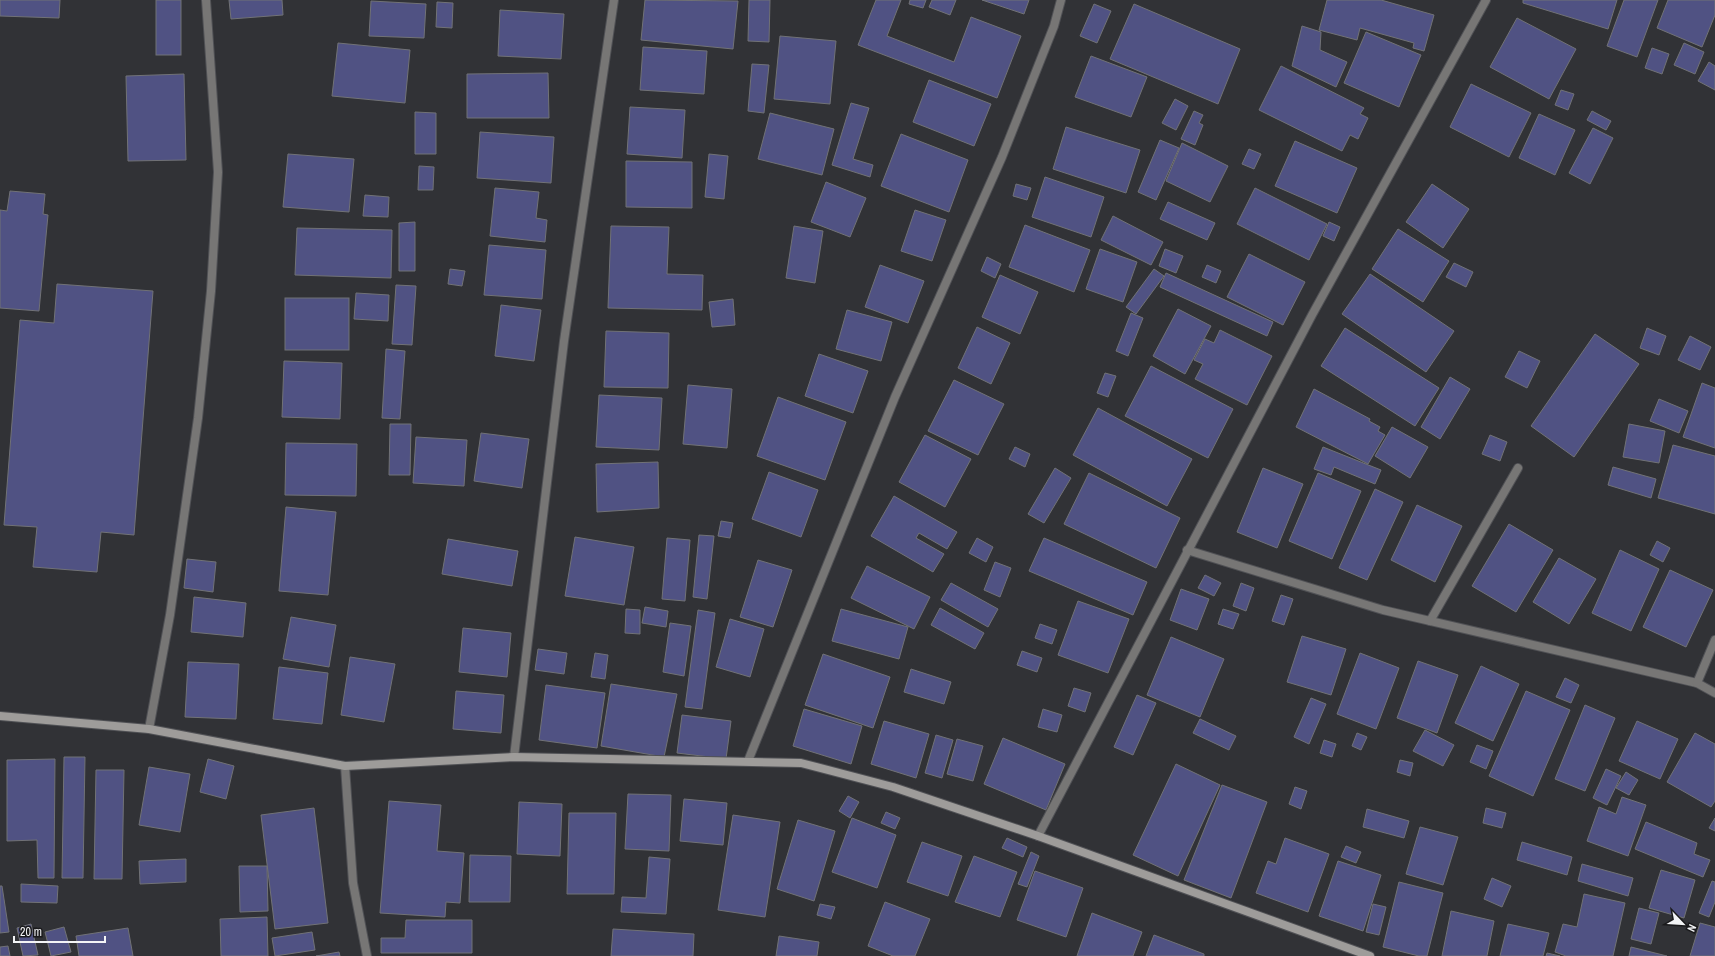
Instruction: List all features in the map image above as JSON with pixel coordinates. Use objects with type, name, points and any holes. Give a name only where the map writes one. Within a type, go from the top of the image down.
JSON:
[{"type":"street","points":[[149,729],[170,615],[197,426],[210,291],[218,172],[206,0]]},
{"type":"street","points":[[514,757],[564,341],[614,0]]},
{"type":"street","points":[[748,761],[895,397],[1002,157],[1054,26],[1061,0]]},
{"type":"street","points":[[1038,836],[1312,315],[1486,0]]},
{"type":"street","points":[[1430,621],[1518,468]]},
{"type":"street","points":[[1188,550],[1383,610],[1697,683],[1715,693]]},
{"type":"street","points":[[1697,683],[1715,640]]},
{"type":"street","points":[[0,716],[149,729],[345,766],[514,757],[727,762],[801,762],[893,787],[1038,836],[1370,956]]},
{"type":"street","points":[[345,766],[353,883],[367,956]]},
{"type":"building","points":[[0,0],[60,0],[59,18],[0,16]]},
{"type":"building","points":[[156,0],[181,0],[181,55],[156,55]]},
{"type":"building","points":[[229,0],[282,0],[283,15],[231,19]]},
{"type":"building","points":[[645,0],[738,1],[733,49],[641,40]]},
{"type":"building","points":[[749,0],[770,0],[769,42],[748,41]]},
{"type":"building","points":[[876,0],[901,0],[887,36],[954,62],[971,17],[1021,36],[997,98],[858,45]]},
{"type":"building","points":[[910,0],[926,0],[923,8],[909,4]]},
{"type":"building","points":[[932,0],[956,0],[950,15],[929,7]]},
{"type":"building","points":[[982,0],[1029,0],[1024,14]]},
{"type":"building","points":[[1327,0],[1381,0],[1434,15],[1424,51],[1413,48],[1414,43],[1360,28],[1357,40],[1319,30]]},
{"type":"building","points":[[1523,0],[1617,0],[1608,29],[1523,3]]},
{"type":"building","points":[[1624,0],[1658,0],[1637,57],[1607,46]]},
{"type":"building","points":[[1668,0],[1715,0],[1715,15],[1702,47],[1657,28]]},
{"type":"building","points":[[371,1],[426,4],[424,38],[369,36]]},
{"type":"building","points":[[437,2],[453,3],[452,28],[436,27]]},
{"type":"building","points":[[1094,4],[1111,11],[1097,43],[1080,36]]},
{"type":"building","points":[[1134,4],[1240,49],[1218,104],[1110,59]]},
{"type":"building","points":[[500,10],[564,14],[561,59],[498,56]]},
{"type":"building","points":[[1517,18],[1576,49],[1549,99],[1490,67]]},
{"type":"building","points":[[1302,26],[1321,32],[1320,50],[1347,62],[1336,87],[1292,66]]},
{"type":"building","points":[[1366,32],[1421,55],[1399,107],[1344,83]]},
{"type":"building","points":[[780,36],[836,41],[830,104],[774,99]]},
{"type":"building","points":[[338,43],[410,50],[405,103],[332,96]]},
{"type":"building","points":[[1684,43],[1704,52],[1695,74],[1674,65]]},
{"type":"building","points":[[643,47],[707,51],[704,94],[640,90]]},
{"type":"building","points":[[1652,48],[1669,54],[1662,74],[1645,68]]},
{"type":"building","points":[[1091,56],[1147,77],[1131,117],[1075,97]]},
{"type":"building","points":[[1709,62],[1715,66],[1715,90],[1698,81]]},
{"type":"building","points":[[752,64],[769,65],[764,113],[748,111]]},
{"type":"building","points":[[1281,66],[1364,108],[1360,114],[1368,118],[1358,139],[1350,135],[1342,151],[1259,110]]},
{"type":"building","points":[[548,73],[549,118],[467,118],[467,74]]},
{"type":"building","points":[[184,74],[186,160],[128,161],[126,76]]},
{"type":"building","points":[[929,80],[991,104],[974,146],[913,122]]},
{"type":"building","points":[[1471,84],[1531,113],[1509,157],[1450,127]]},
{"type":"building","points":[[1561,90],[1574,94],[1568,110],[1555,105]]},
{"type":"building","points":[[1175,99],[1188,106],[1176,130],[1162,123]]},
{"type":"building","points":[[851,103],[869,108],[853,159],[873,165],[870,177],[832,165]]},
{"type":"building","points":[[630,107],[685,110],[682,158],[627,154]]},
{"type":"building","points":[[1194,111],[1203,115],[1199,123],[1203,125],[1195,145],[1181,139]]},
{"type":"building","points":[[1592,111],[1611,121],[1606,130],[1587,120]]},
{"type":"building","points":[[415,112],[436,113],[436,154],[415,154]]},
{"type":"building","points":[[770,113],[834,129],[822,175],[758,159]]},
{"type":"building","points":[[1539,114],[1575,130],[1555,175],[1519,158]]},
{"type":"building","points":[[1066,127],[1140,150],[1126,193],[1053,169]]},
{"type":"building","points":[[1593,128],[1613,138],[1590,184],[1569,173]]},
{"type":"building","points":[[480,132],[554,137],[551,183],[477,178]]},
{"type":"building","points":[[901,134],[968,160],[949,212],[881,186]]},
{"type":"building","points":[[1160,140],[1179,148],[1156,200],[1138,192]]},
{"type":"building","points":[[1295,141],[1357,168],[1337,213],[1275,186]]},
{"type":"building","points":[[1182,143],[1228,166],[1210,202],[1166,181]]},
{"type":"building","points":[[1249,149],[1261,154],[1254,169],[1242,164]]},
{"type":"building","points":[[288,154],[354,159],[349,212],[283,207]]},
{"type":"building","points":[[709,154],[728,156],[724,199],[705,197]]},
{"type":"building","points":[[626,161],[692,162],[692,208],[626,207]]},
{"type":"building","points":[[419,166],[434,167],[433,190],[418,190]]},
{"type":"building","points":[[1045,177],[1104,197],[1091,237],[1032,217]]},
{"type":"building","points":[[826,182],[866,198],[850,237],[811,222]]},
{"type":"building","points":[[1016,184],[1031,188],[1027,200],[1013,196]]},
{"type":"building","points":[[1432,184],[1469,209],[1443,248],[1406,222]]},
{"type":"building","points":[[495,188],[539,192],[536,218],[547,220],[545,242],[490,236]]},
{"type":"building","points":[[1255,188],[1327,224],[1309,260],[1237,224]]},
{"type":"building","points":[[10,191],[45,194],[43,214],[48,215],[39,311],[0,308],[0,210],[7,211]]},
{"type":"building","points":[[365,195],[389,197],[388,217],[363,216]]},
{"type":"building","points":[[1168,202],[1215,223],[1207,240],[1160,219]]},
{"type":"building","points":[[915,210],[946,220],[932,261],[901,251]]},
{"type":"building","points":[[1113,216],[1163,242],[1151,265],[1101,240]]},
{"type":"building","points":[[415,222],[415,271],[399,271],[399,223]]},
{"type":"building","points":[[1329,222],[1340,227],[1334,241],[1323,236]]},
{"type":"building","points":[[1025,225],[1090,250],[1074,292],[1009,267]]},
{"type":"building","points":[[611,226],[669,227],[667,274],[703,275],[702,310],[608,308]]},
{"type":"building","points":[[794,226],[823,231],[815,283],[786,278]]},
{"type":"building","points":[[297,228],[392,230],[391,278],[295,275]]},
{"type":"building","points":[[1398,229],[1449,261],[1423,302],[1372,269]]},
{"type":"building","points":[[489,245],[546,250],[542,299],[484,295]]},
{"type":"building","points":[[1100,249],[1137,262],[1123,302],[1086,289]]},
{"type":"building","points":[[1165,249],[1183,256],[1176,273],[1159,266]]},
{"type":"building","points":[[1249,254],[1305,282],[1283,325],[1227,297]]},
{"type":"building","points":[[987,257],[1001,264],[995,278],[981,271]]},
{"type":"building","points":[[1454,263],[1473,272],[1466,287],[1446,277]]},
{"type":"building","points":[[880,265],[924,281],[908,323],[865,307]]},
{"type":"building","points":[[1207,265],[1221,271],[1216,283],[1202,277]]},
{"type":"building","points":[[450,269],[465,271],[462,286],[448,284]]},
{"type":"building","points":[[1154,269],[1164,276],[1136,314],[1126,307]]},
{"type":"building","points":[[1166,273],[1273,322],[1267,336],[1160,287]]},
{"type":"building","points":[[1370,274],[1454,331],[1426,372],[1342,314]]},
{"type":"building","points":[[1000,275],[1038,292],[1020,334],[982,317]]},
{"type":"building","points":[[57,284],[153,291],[134,535],[101,532],[97,572],[33,567],[37,527],[4,525],[20,320],[54,323]]},
{"type":"building","points":[[396,285],[416,286],[412,345],[392,344]]},
{"type":"building","points":[[356,293],[389,295],[388,321],[354,319]]},
{"type":"building","points":[[285,298],[349,298],[349,350],[285,350]]},
{"type":"building","points":[[733,299],[735,325],[712,327],[709,302]]},
{"type":"building","points":[[501,305],[541,310],[534,361],[495,356]]},
{"type":"building","points":[[1178,309],[1211,326],[1185,374],[1153,356]]},
{"type":"building","points":[[847,310],[892,322],[881,361],[836,349]]},
{"type":"building","points":[[1131,313],[1143,318],[1128,356],[1116,351]]},
{"type":"building","points":[[977,327],[1010,343],[991,384],[958,368]]},
{"type":"building","points":[[1345,328],[1439,388],[1415,426],[1321,366]]},
{"type":"building","points":[[1647,328],[1666,336],[1659,355],[1640,348]]},
{"type":"building","points":[[1220,330],[1272,356],[1247,405],[1195,379],[1203,364],[1194,360],[1205,339],[1214,343]]},
{"type":"building","points":[[606,331],[669,333],[668,388],[604,387]]},
{"type":"building","points":[[1595,334],[1639,364],[1574,457],[1531,426]]},
{"type":"building","points":[[1690,336],[1711,347],[1700,370],[1678,360]]},
{"type":"building","points":[[386,349],[405,351],[400,419],[382,418]]},
{"type":"building","points":[[1519,351],[1540,361],[1527,388],[1505,377]]},
{"type":"building","points":[[819,354],[868,371],[853,413],[805,396]]},
{"type":"building","points":[[284,361],[342,363],[340,419],[282,417]]},
{"type":"building","points":[[1151,366],[1233,409],[1208,458],[1125,416]]},
{"type":"building","points":[[1105,373],[1116,376],[1108,397],[1097,393]]},
{"type":"building","points":[[1450,377],[1470,389],[1440,439],[1421,427]]},
{"type":"building","points":[[954,380],[1004,404],[978,455],[928,431]]},
{"type":"building","points":[[1702,383],[1715,388],[1715,448],[1683,437]]},
{"type":"building","points":[[688,385],[732,389],[727,448],[683,444]]},
{"type":"building","points":[[1314,389],[1370,419],[1369,421],[1380,427],[1378,431],[1385,435],[1368,464],[1296,427]]},
{"type":"building","points":[[599,395],[662,398],[659,450],[596,447]]},
{"type":"building","points":[[778,397],[846,422],[825,480],[757,456]]},
{"type":"building","points":[[1659,399],[1688,411],[1679,433],[1650,421]]},
{"type":"building","points":[[1098,408],[1192,459],[1167,506],[1073,455]]},
{"type":"building","points":[[390,424],[411,424],[410,475],[389,475]]},
{"type":"building","points":[[1629,424],[1665,431],[1659,463],[1623,457]]},
{"type":"building","points":[[1392,427],[1428,447],[1410,478],[1375,456]]},
{"type":"building","points":[[481,433],[529,439],[522,488],[474,481]]},
{"type":"building","points":[[925,435],[971,459],[945,507],[899,482]]},
{"type":"building","points":[[1490,435],[1507,442],[1500,461],[1482,454]]},
{"type":"building","points":[[416,437],[467,440],[464,486],[413,483]]},
{"type":"building","points":[[286,443],[357,444],[356,496],[285,495]]},
{"type":"building","points":[[1673,445],[1715,456],[1715,514],[1658,498]]},
{"type":"building","points":[[1015,447],[1030,454],[1025,467],[1009,459]]},
{"type":"building","points":[[1323,447],[1381,470],[1375,484],[1334,467],[1331,475],[1314,469]]},
{"type":"building","points":[[658,462],[659,508],[597,512],[596,464]]},
{"type":"building","points":[[1613,467],[1656,479],[1651,498],[1608,485]]},
{"type":"building","points":[[1055,468],[1071,478],[1044,523],[1028,514]]},
{"type":"building","points":[[1263,468],[1303,484],[1277,548],[1237,532]]},
{"type":"building","points":[[769,472],[818,490],[801,537],[752,519]]},
{"type":"building","points":[[1089,473],[1180,518],[1156,568],[1064,524]]},
{"type":"building","points":[[1318,473],[1361,491],[1332,559],[1289,541]]},
{"type":"building","points":[[1375,489],[1403,502],[1367,580],[1339,568]]},
{"type":"building","points":[[894,496],[957,532],[947,549],[919,533],[916,538],[944,554],[933,572],[871,536]]},
{"type":"building","points":[[1417,505],[1462,526],[1435,582],[1391,560]]},
{"type":"building","points":[[286,507],[336,512],[328,595],[279,591]]},
{"type":"building","points":[[721,521],[733,523],[730,538],[718,536]]},
{"type":"building","points":[[1509,524],[1553,550],[1516,612],[1472,586]]},
{"type":"building","points":[[699,535],[714,536],[707,599],[693,597]]},
{"type":"building","points":[[575,537],[634,547],[624,605],[565,596]]},
{"type":"building","points":[[667,538],[690,540],[685,601],[662,599]]},
{"type":"building","points":[[977,538],[993,547],[986,562],[969,553]]},
{"type":"building","points":[[1044,538],[1147,582],[1133,615],[1029,571]]},
{"type":"building","points":[[448,539],[518,551],[512,586],[442,574]]},
{"type":"building","points":[[1657,541],[1670,548],[1663,562],[1650,555]]},
{"type":"building","points":[[1620,550],[1659,569],[1631,631],[1592,613]]},
{"type":"building","points":[[1559,558],[1596,579],[1569,624],[1533,602]]},
{"type":"building","points":[[187,559],[216,562],[213,592],[184,588]]},
{"type":"building","points":[[758,560],[792,570],[773,627],[740,617]]},
{"type":"building","points":[[995,562],[1011,568],[1000,597],[984,590]]},
{"type":"building","points":[[867,566],[930,597],[914,629],[851,598]]},
{"type":"building","points":[[1670,570],[1713,590],[1686,647],[1643,627]]},
{"type":"building","points":[[1205,575],[1221,583],[1214,596],[1198,588]]},
{"type":"building","points":[[951,583],[998,609],[988,627],[941,600]]},
{"type":"building","points":[[1241,583],[1254,588],[1246,611],[1233,606]]},
{"type":"building","points":[[1181,589],[1209,599],[1197,630],[1170,620]]},
{"type":"building","points":[[1281,595],[1293,599],[1284,625],[1272,621]]},
{"type":"building","points":[[194,597],[246,603],[243,637],[191,632]]},
{"type":"building","points":[[1078,601],[1129,619],[1108,673],[1058,655]]},
{"type":"building","points":[[645,607],[668,611],[666,627],[642,623]]},
{"type":"building","points":[[940,608],[984,633],[975,649],[931,625]]},
{"type":"building","points":[[626,609],[640,610],[640,634],[625,633]]},
{"type":"building","points":[[841,609],[908,627],[899,659],[832,641]]},
{"type":"building","points":[[1223,609],[1239,614],[1233,629],[1218,624]]},
{"type":"building","points":[[698,610],[715,613],[702,709],[685,707]]},
{"type":"building","points":[[291,617],[336,625],[329,667],[283,659]]},
{"type":"building","points":[[730,619],[764,629],[750,677],[716,667]]},
{"type":"building","points":[[670,623],[691,626],[684,676],[663,672]]},
{"type":"building","points":[[1040,624],[1057,630],[1052,644],[1035,638]]},
{"type":"building","points":[[463,628],[511,633],[507,677],[459,672]]},
{"type":"building","points":[[1302,636],[1346,649],[1331,695],[1287,682]]},
{"type":"building","points":[[1171,637],[1224,659],[1200,717],[1147,695]]},
{"type":"building","points":[[538,649],[567,653],[564,674],[535,670]]},
{"type":"building","points":[[1022,651],[1042,658],[1037,672],[1017,665]]},
{"type":"building","points":[[595,653],[608,655],[605,679],[591,677]]},
{"type":"building","points":[[1360,653],[1399,668],[1376,729],[1337,714]]},
{"type":"building","points":[[823,654],[890,677],[873,728],[805,705]]},
{"type":"building","points":[[350,657],[395,664],[384,722],[341,715]]},
{"type":"building","points":[[1418,661],[1458,675],[1437,733],[1397,718]]},
{"type":"building","points":[[188,662],[239,664],[236,719],[185,717]]},
{"type":"building","points":[[1481,666],[1519,684],[1493,741],[1455,723]]},
{"type":"building","points":[[279,667],[328,673],[322,724],[273,719]]},
{"type":"building","points":[[911,669],[951,682],[944,704],[904,692]]},
{"type":"building","points":[[1565,678],[1579,685],[1571,703],[1556,697]]},
{"type":"building","points":[[611,684],[677,694],[664,757],[601,746]]},
{"type":"building","points":[[546,685],[605,693],[597,748],[539,740]]},
{"type":"building","points":[[1074,688],[1091,693],[1085,712],[1068,706]]},
{"type":"building","points":[[456,691],[504,695],[501,733],[453,729]]},
{"type":"building","points":[[1526,691],[1570,710],[1533,796],[1489,776]]},
{"type":"building","points":[[1137,695],[1156,703],[1133,755],[1114,747]]},
{"type":"building","points":[[1311,698],[1326,704],[1309,744],[1294,737]]},
{"type":"building","points":[[1585,705],[1615,718],[1585,791],[1555,779]]},
{"type":"building","points":[[804,709],[862,726],[851,764],[793,746]]},
{"type":"building","points":[[1043,709],[1062,715],[1057,732],[1038,727]]},
{"type":"building","points":[[682,715],[731,721],[726,759],[677,753]]},
{"type":"building","points":[[1200,719],[1236,736],[1229,750],[1193,733]]},
{"type":"building","points":[[884,721],[929,734],[916,778],[871,764]]},
{"type":"building","points":[[1637,721],[1678,739],[1660,779],[1619,761]]},
{"type":"building","points":[[1425,730],[1454,745],[1443,766],[1413,751]]},
{"type":"building","points":[[1357,733],[1367,737],[1361,750],[1352,746]]},
{"type":"building","points":[[1695,733],[1715,744],[1715,801],[1711,807],[1667,782]]},
{"type":"building","points":[[936,735],[953,740],[942,778],[925,773]]},
{"type":"building","points":[[1003,738],[1065,764],[1046,810],[984,784]]},
{"type":"building","points":[[957,739],[983,746],[973,781],[947,774]]},
{"type":"building","points":[[1324,740],[1336,744],[1332,757],[1320,753]]},
{"type":"building","points":[[1477,745],[1493,751],[1486,769],[1470,762]]},
{"type":"building","points":[[64,757],[85,757],[83,878],[62,878]]},
{"type":"building","points":[[55,759],[54,878],[38,878],[37,840],[7,841],[7,760]]},
{"type":"building","points":[[208,759],[234,766],[226,799],[200,792]]},
{"type":"building","points":[[1400,760],[1413,763],[1410,776],[1397,772]]},
{"type":"building","points":[[1176,764],[1220,785],[1178,876],[1133,855]]},
{"type":"building","points":[[149,767],[190,774],[180,832],[139,825]]},
{"type":"building","points":[[1606,769],[1621,776],[1607,805],[1593,798]]},
{"type":"building","points":[[96,770],[124,770],[122,879],[94,879]]},
{"type":"building","points":[[1626,772],[1638,780],[1629,795],[1616,788]]},
{"type":"building","points":[[1222,785],[1267,802],[1231,898],[1184,880]]},
{"type":"building","points":[[1295,787],[1307,791],[1301,809],[1289,804]]},
{"type":"building","points":[[628,794],[671,795],[669,851],[625,849]]},
{"type":"building","points":[[848,796],[859,802],[850,818],[839,811]]},
{"type":"building","points":[[1622,797],[1646,805],[1628,856],[1587,841],[1599,807],[1616,814]]},
{"type":"building","points":[[684,799],[727,803],[723,845],[680,841]]},
{"type":"building","points":[[389,801],[441,805],[437,851],[464,853],[460,903],[446,902],[445,917],[380,913]]},
{"type":"building","points":[[519,802],[562,804],[560,856],[517,854]]},
{"type":"building","points":[[314,808],[328,923],[275,929],[261,815]]},
{"type":"building","points":[[1486,808],[1506,813],[1502,828],[1483,823]]},
{"type":"building","points":[[1367,809],[1409,821],[1404,838],[1363,827]]},
{"type":"building","points":[[886,812],[900,818],[895,829],[881,823]]},
{"type":"building","points":[[569,813],[616,813],[614,894],[567,894]]},
{"type":"building","points":[[733,815],[780,822],[765,917],[718,910]]},
{"type":"building","points":[[852,818],[896,835],[877,888],[832,872]]},
{"type":"building","points":[[1715,818],[1715,831],[1709,828]]},
{"type":"building","points":[[798,820],[835,831],[814,901],[777,889]]},
{"type":"building","points":[[1646,822],[1697,843],[1694,854],[1710,860],[1703,877],[1635,849]]},
{"type":"building","points":[[1420,827],[1458,837],[1443,885],[1406,874]]},
{"type":"building","points":[[1007,838],[1027,847],[1023,857],[1002,848]]},
{"type":"building","points":[[1285,838],[1329,854],[1308,912],[1256,893],[1268,861],[1276,864]]},
{"type":"building","points":[[922,842],[962,856],[948,896],[907,882]]},
{"type":"building","points":[[1522,842],[1572,857],[1567,875],[1517,860]]},
{"type":"building","points":[[1346,846],[1361,852],[1356,863],[1341,857]]},
{"type":"building","points":[[1031,852],[1039,856],[1027,887],[1018,884]]},
{"type":"building","points":[[470,855],[511,856],[510,902],[469,902]]},
{"type":"building","points":[[974,856],[1017,872],[1000,917],[955,902]]},
{"type":"building","points":[[649,857],[670,859],[666,914],[621,912],[622,897],[646,898]]},
{"type":"building","points":[[186,859],[186,882],[140,884],[139,861]]},
{"type":"building","points":[[1338,861],[1381,875],[1363,931],[1319,916]]},
{"type":"building","points":[[1582,864],[1633,878],[1628,896],[1578,881]]},
{"type":"building","points":[[239,866],[267,866],[268,911],[240,912]]},
{"type":"building","points":[[1661,870],[1695,880],[1684,918],[1649,908]]},
{"type":"building","points":[[1035,871],[1083,888],[1066,937],[1017,920]]},
{"type":"building","points":[[1492,878],[1511,886],[1502,907],[1484,899]]},
{"type":"building","points":[[1712,881],[1715,882],[1715,902],[1709,917],[1699,913]]},
{"type":"building","points":[[1399,882],[1443,893],[1427,956],[1419,956],[1383,947]]},
{"type":"building","points":[[21,884],[58,886],[57,903],[21,902]]},
{"type":"building","points":[[0,886],[2,886],[9,932],[0,933]]},
{"type":"building","points":[[1584,894],[1625,903],[1613,956],[1566,956],[1555,952],[1563,924],[1577,927]]},
{"type":"building","points":[[885,902],[930,919],[915,956],[893,956],[868,946]]},
{"type":"building","points":[[820,904],[835,907],[831,919],[817,915]]},
{"type":"building","points":[[1373,904],[1386,907],[1379,935],[1366,932]]},
{"type":"building","points":[[1639,908],[1659,913],[1651,944],[1631,939]]},
{"type":"building","points":[[1451,911],[1494,921],[1487,956],[1442,956]]},
{"type":"building","points":[[1092,913],[1142,932],[1133,956],[1077,956]]},
{"type":"building","points":[[267,917],[268,956],[221,956],[220,919]]},
{"type":"building","points":[[406,920],[472,920],[472,953],[381,953],[381,938],[405,938]]},
{"type":"building","points":[[1700,923],[1715,927],[1715,956],[1690,956]]},
{"type":"building","points":[[31,924],[38,955],[23,956],[17,928]]},
{"type":"building","points":[[1508,924],[1549,933],[1543,956],[1500,956]]},
{"type":"building","points":[[64,927],[71,952],[51,956],[45,932]]},
{"type":"building","points":[[128,928],[133,956],[79,956],[76,936]]},
{"type":"building","points":[[613,929],[694,934],[693,956],[611,956]]},
{"type":"building","points":[[312,932],[315,950],[275,956],[272,938]]},
{"type":"building","points":[[1154,935],[1204,954],[1204,956],[1146,956]]},
{"type":"building","points":[[779,936],[819,942],[817,956],[776,956]]},
{"type":"building","points":[[8,946],[10,956],[0,956],[0,947]]},
{"type":"building","points":[[1631,947],[1667,956],[1629,956]]},
{"type":"building","points":[[339,952],[340,956],[316,956]]},
{"type":"building","points":[[1547,953],[1560,956],[1546,956]]}]
